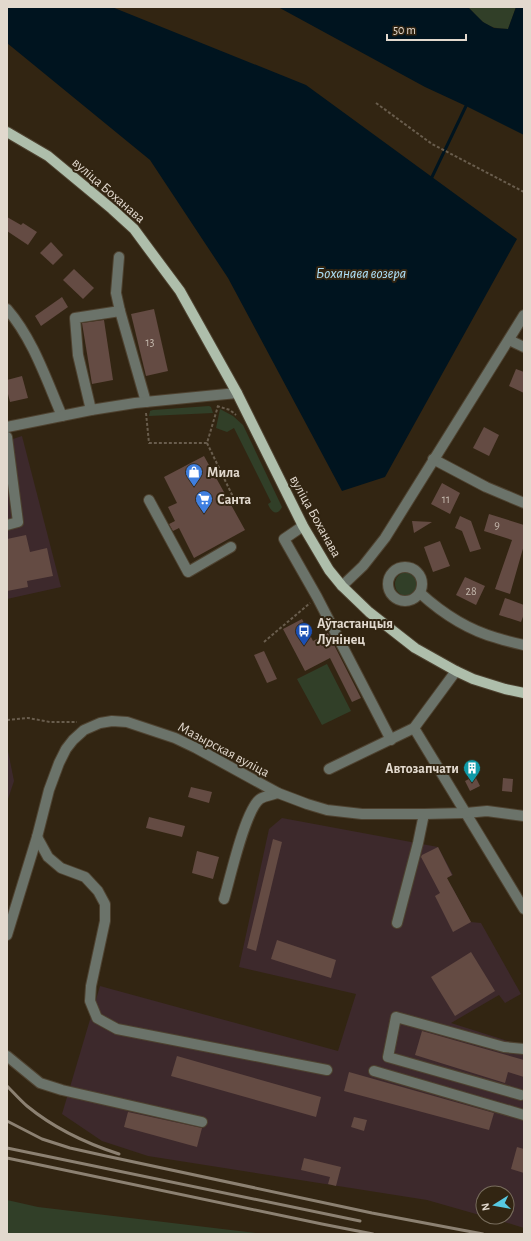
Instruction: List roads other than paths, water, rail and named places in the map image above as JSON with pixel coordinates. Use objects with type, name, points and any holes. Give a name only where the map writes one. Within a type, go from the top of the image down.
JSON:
[{"type":"main road","name":"вуліца Боханава","points":[[7,132],[48,156],[134,229],[180,291],[237,392],[303,526],[325,564],[342,586],[369,612],[415,648],[456,672],[479,681],[524,693]]},
{"type":"street","points":[[119,257],[116,293],[147,405]]},
{"type":"street","points":[[7,309],[16,319],[32,347],[62,416]]},
{"type":"street","points":[[91,410],[78,355],[75,318],[120,311]]},
{"type":"street","points":[[342,586],[362,566],[385,538],[524,315]]},
{"type":"street","points":[[509,340],[524,347]]},
{"type":"street","points":[[7,427],[91,410],[147,405],[237,392]]},
{"type":"street","points":[[7,437],[18,522],[7,525]]},
{"type":"street","points":[[433,459],[486,487],[524,503]]},
{"type":"street","points":[[149,500],[188,572],[231,548]]},
{"type":"street","points":[[303,526],[284,539],[317,597],[391,740]]},
{"type":"street","points":[[420,594],[436,607],[473,628],[496,638],[524,645]]},
{"type":"street","points":[[329,770],[414,728],[456,672]]},
{"type":"street","name":"Мазырская вуліца","points":[[7,935],[37,837],[49,790],[59,763],[66,749],[84,730],[112,721],[127,722],[175,738],[278,793],[327,810],[362,814],[424,814],[488,811],[524,816]]},
{"type":"street","points":[[414,728],[524,909]]},
{"type":"street","points":[[224,899],[246,820],[252,808],[260,799],[278,793]]},
{"type":"street","points":[[397,923],[424,814]]},
{"type":"street","points":[[37,837],[48,857],[61,868],[85,877],[98,891],[105,904],[105,921],[91,986],[90,1001],[97,1018],[116,1028],[327,1070]]},
{"type":"street","points":[[521,1095],[388,1057],[396,1017],[504,1047],[524,1049]]},
{"type":"street","points":[[7,1056],[40,1084],[202,1122]]},
{"type":"street","points":[[374,1071],[524,1115]]},
{"type":"water","name":"Боханава возера","points":[[7,7],[112,7],[306,85],[517,239],[385,477],[342,491],[228,278],[150,160],[7,43]]},
{"type":"water","points":[[278,7],[468,7],[483,22],[494,28],[508,29],[516,7],[524,7],[524,135],[425,87]]},
{"type":"waterway","points":[[432,177],[466,106]]},
{"type":"railway","points":[[7,1086],[19,1099],[48,1122],[82,1140],[119,1154]]},
{"type":"railway","points":[[7,1121],[42,1139],[70,1148],[372,1213],[483,1234]]},
{"type":"railway","points":[[7,1148],[360,1221]]},
{"type":"railway","points":[[7,1158],[373,1234]]},
{"type":"place","name":"Мила","points":[[194,487]]},
{"type":"place","name":"Санта","points":[[204,514]]},
{"type":"place","name":"Аўтастанцыя Лунінец","points":[[304,646]]},
{"type":"place","name":"Автозапчати","points":[[472,783]]}]
